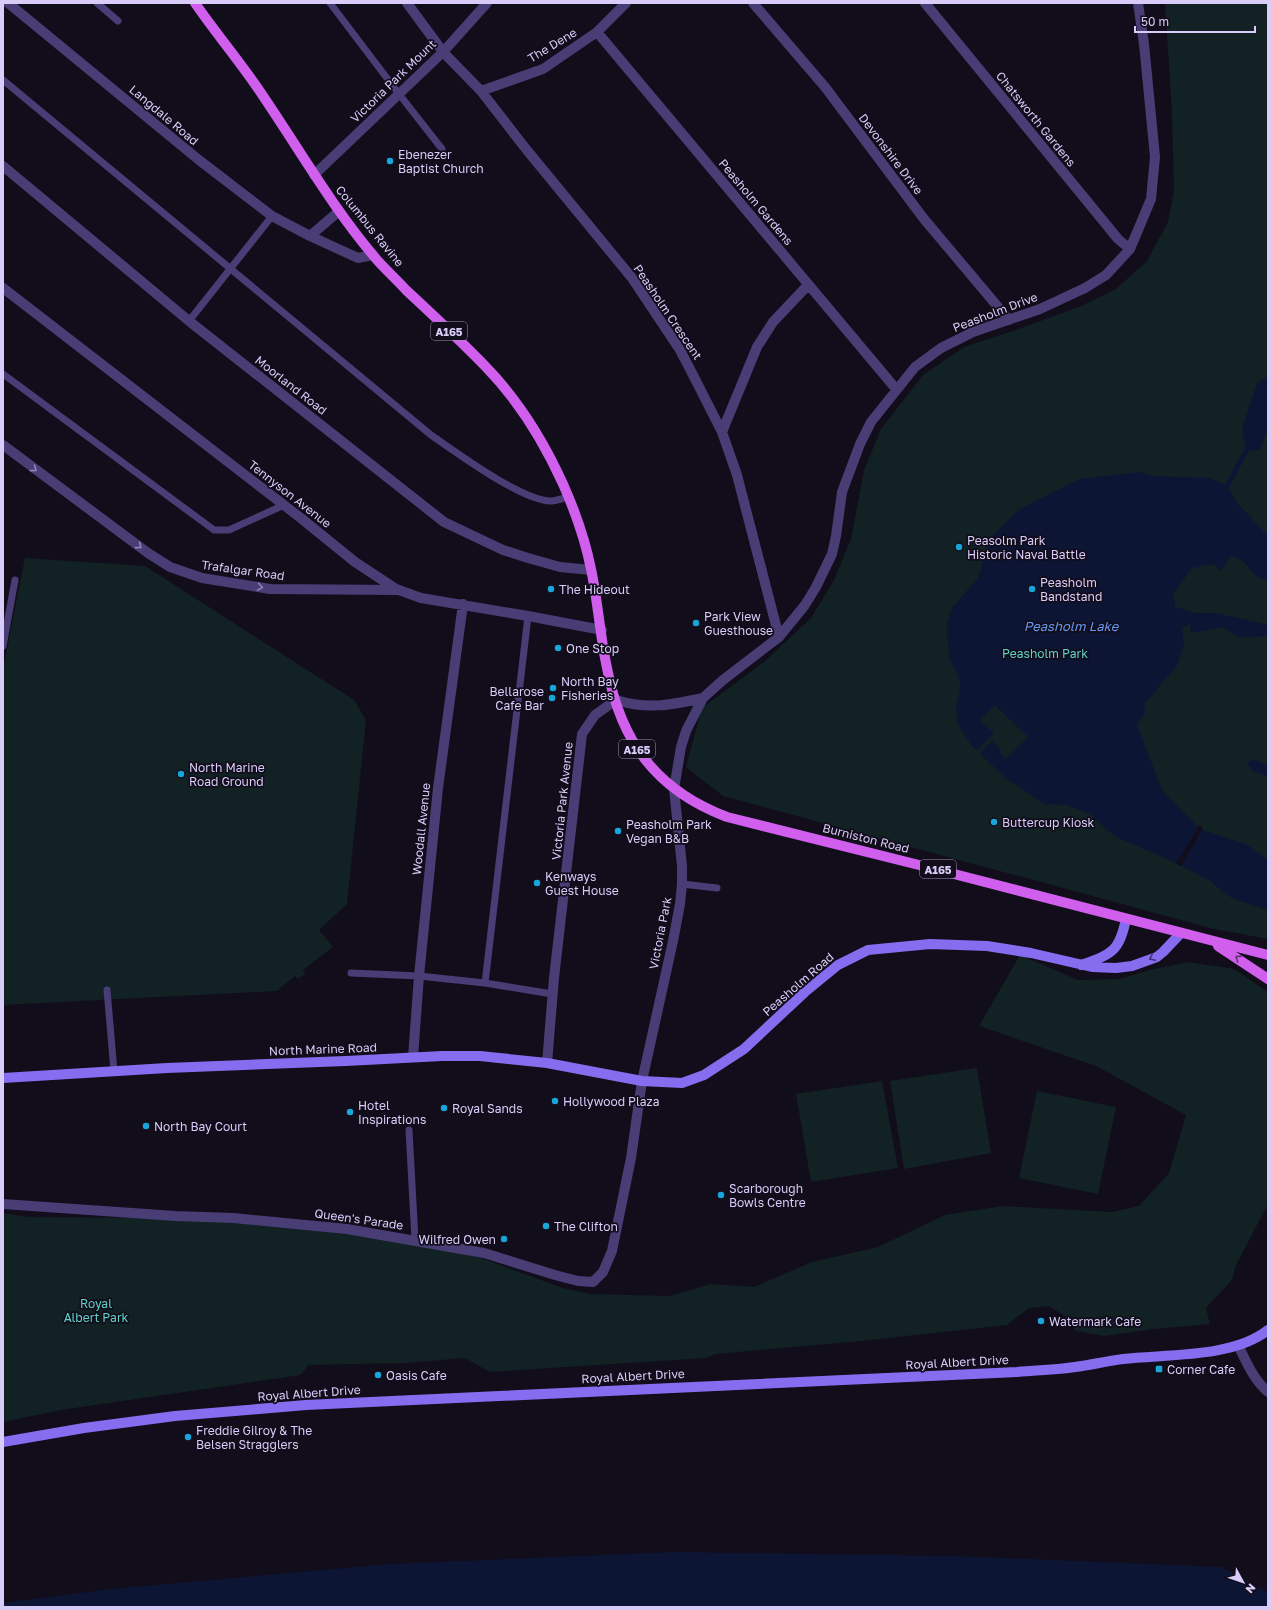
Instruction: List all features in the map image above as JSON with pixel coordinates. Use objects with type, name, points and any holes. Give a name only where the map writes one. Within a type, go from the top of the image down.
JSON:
[{"type":"main road","name":"Columbus Ravine","points":[[195,3],[262,94],[338,212],[372,255],[487,368],[506,390],[540,439],[555,467],[568,497],[585,544],[602,630],[607,669],[616,700]]},
{"type":"main road","name":"Burniston Road","points":[[616,700],[628,734],[637,749],[660,777],[674,789],[708,810],[727,817],[923,866],[1268,956]]},
{"type":"main road","points":[[1081,965],[1101,958],[1113,951],[1121,939],[1126,919]]},
{"type":"main road","name":"Peasholm Road","points":[[642,1081],[682,1083],[704,1076],[744,1049],[838,965],[868,950],[930,944],[988,946],[1031,953],[1081,965],[1116,968],[1144,962],[1163,952],[1181,933]]},
{"type":"main road","name":"Burniston Road","points":[[1207,940],[1235,956],[1268,979]]},
{"type":"main road","name":"North Marine Road","points":[[3,1078],[114,1071],[346,1062],[413,1057],[480,1056],[547,1063],[642,1081]]},
{"type":"main road","name":"Royal Albert Drive","points":[[3,1442],[84,1428],[175,1416],[306,1405],[1017,1372],[1075,1367],[1124,1359],[1215,1351],[1238,1346],[1265,1332]]},
{"type":"street","name":"Langdale Road","points":[[8,3],[198,160],[272,216],[310,236],[358,258],[372,255]]},
{"type":"street","name":"Peasholm Crescent","points":[[407,3],[443,52],[481,91],[526,149],[632,278],[680,350],[722,432],[737,476],[779,637]]},
{"type":"street","name":"Victoria Park Mount","points":[[314,175],[443,52],[487,3]]},
{"type":"street","name":"The Dene","points":[[481,91],[543,69],[597,32],[626,3]]},
{"type":"street","name":"Devonshire Drive","points":[[753,3],[824,87],[924,219],[1009,320]]},
{"type":"street","name":"Chatsworth Gardens","points":[[925,3],[1118,239],[1130,249]]},
{"type":"street","name":"Peasholm Drive","points":[[674,789],[681,747],[686,731],[703,698],[723,680],[779,637],[805,605],[832,554],[842,492],[860,444],[871,422],[915,367],[941,348],[973,332],[1040,309],[1085,288],[1106,275],[1130,249],[1151,199],[1155,157],[1146,64],[1138,3]]},
{"type":"street","name":"Peasholm Gardens","points":[[597,32],[896,390]]},
{"type":"street","name":"Moorland Road","points":[[3,166],[189,321],[444,522],[503,550],[560,567],[591,570]]},
{"type":"street","points":[[310,236],[338,212]]},
{"type":"street","points":[[722,432],[757,347],[773,322],[808,285]]},
{"type":"street","name":"Tennyson Avenue","points":[[3,288],[284,505],[355,562],[396,589],[421,598],[463,604],[602,630]]},
{"type":"street","name":"Trafalgar Road","points":[[3,445],[148,553],[170,567],[202,578],[270,589],[401,590]]},
{"type":"street","name":"Woodall Avenue","points":[[413,1057],[438,788],[463,604]]},
{"type":"street","points":[[616,700],[635,705],[655,706],[669,705],[703,698]]},
{"type":"street","name":"Victoria Park Avenue","points":[[547,1063],[552,994],[582,734],[595,715],[616,700]]},
{"type":"street","name":"Victoria Park","points":[[642,1081],[673,941],[682,884],[674,789]]},
{"type":"street","name":"Queen's Parade","points":[[3,1204],[175,1216],[233,1218],[347,1229],[484,1253],[578,1281],[593,1282],[603,1272],[612,1251],[631,1158],[642,1081]]},
{"type":"street","points":[[1238,1346],[1251,1373],[1259,1384],[1268,1392]]},
{"type":"lane","points":[[97,3],[118,21]]},
{"type":"lane","points":[[330,3],[442,149]]},
{"type":"lane","points":[[3,80],[431,435],[472,463],[533,497],[551,501],[568,497]]},
{"type":"lane","points":[[189,321],[272,216]]},
{"type":"lane","points":[[3,374],[214,530],[229,530],[284,505]]},
{"type":"lane","points":[[3,646],[15,580]]},
{"type":"lane","points":[[485,983],[528,616]]},
{"type":"lane","points":[[682,884],[717,888]]},
{"type":"lane","points":[[351,973],[420,976],[485,983],[552,994]]},
{"type":"lane","points":[[107,990],[114,1071]]},
{"type":"lane","points":[[409,1130],[415,1240]]},
{"type":"green space","name":"Peasholm Park","points":[[1165,3],[1268,3],[1268,939],[1214,929],[723,796],[686,767],[702,708],[764,662],[811,618],[834,580],[851,539],[864,470],[881,429],[923,375],[964,347],[1081,306],[1116,289],[1147,261],[1168,222],[1174,190],[1172,112]]},
{"type":"green space","name":"North Marine Road Ground","points":[[25,558],[145,566],[354,700],[366,720],[347,904],[319,930],[333,947],[303,970],[305,974],[298,979],[295,976],[277,991],[3,1005],[3,669]]},
{"type":"green space","name":"Royal Albert Park","points":[[1020,955],[1078,980],[1119,979],[1154,969],[1188,962],[1234,969],[1268,992],[1268,1204],[1236,1265],[1232,1280],[1206,1308],[1210,1324],[1154,1329],[1105,1336],[1076,1331],[1065,1316],[1049,1306],[1029,1308],[1007,1325],[861,1341],[715,1354],[706,1358],[490,1372],[465,1358],[406,1363],[308,1365],[301,1375],[61,1410],[3,1422],[3,1213],[29,1217],[175,1218],[345,1232],[413,1243],[481,1258],[563,1288],[590,1294],[669,1296],[711,1284],[754,1287],[812,1262],[878,1247],[945,1215],[1003,1206],[1111,1212],[1139,1206],[1169,1173],[1186,1115],[1096,1066],[979,1026]]},
{"type":"green space","points":[[977,1068],[991,1153],[904,1169],[890,1081]]},
{"type":"green space","points":[[882,1081],[898,1168],[811,1182],[796,1094]]},
{"type":"green space","points":[[1037,1091],[1116,1107],[1098,1194],[1019,1178]]},
{"type":"water","points":[[1268,376],[1268,426],[1260,450],[1246,451],[1242,428],[1257,383]]},
{"type":"water","name":"Peasholm Lake","points":[[1139,472],[1151,476],[1210,478],[1227,486],[1238,504],[1268,536],[1268,580],[1258,578],[1242,560],[1231,556],[1220,571],[1214,564],[1192,568],[1173,594],[1175,607],[1196,613],[1216,613],[1268,625],[1268,636],[1240,638],[1223,627],[1191,633],[1190,624],[1182,627],[1184,644],[1176,668],[1162,682],[1152,696],[1144,702],[1145,714],[1137,725],[1163,792],[1200,829],[1248,845],[1268,860],[1268,910],[1226,895],[1212,882],[1201,876],[1174,862],[1116,837],[1088,813],[1066,805],[1045,804],[1007,779],[980,754],[992,741],[1001,750],[999,752],[1006,759],[1028,737],[995,705],[980,720],[994,733],[977,751],[971,745],[958,724],[956,706],[961,688],[958,676],[950,659],[947,639],[947,624],[952,608],[978,578],[986,551],[995,533],[1020,509],[1079,479]]},
{"type":"water","points":[[1252,759],[1268,765],[1268,776],[1253,772],[1247,764]]},
{"type":"water","points":[[674,1552],[953,1556],[1221,1567],[1268,1592],[1268,1607],[3,1607],[3,1603],[111,1589],[390,1564]]},
{"type":"pier","points":[[1199,825],[1203,828],[1181,866],[1176,864]]},
{"type":"waterway","points":[[1227,486],[1249,445]]},
{"type":"place","name":"Ebenezer Baptist Church","points":[[390,161]]},
{"type":"place","name":"Peasolm Park Historic Naval Battle","points":[[959,547]]},
{"type":"place","name":"The Hideout","points":[[551,589]]},
{"type":"place","name":"Peasholm Bandstand","points":[[1032,589]]},
{"type":"place","name":"Park View Guesthouse","points":[[696,623]]},
{"type":"place","name":"One Stop","points":[[558,648]]},
{"type":"place","name":"North Bay Fisheries","points":[[553,688]]},
{"type":"place","name":"Bellarose Cafe Bar","points":[[552,698]]},
{"type":"place","name":"North Marine Road Ground","points":[[181,774]]},
{"type":"place","name":"Buttercup Kiosk","points":[[994,822]]},
{"type":"place","name":"Peasholm Park Vegan B&B","points":[[618,831]]},
{"type":"place","name":"Kenways Guest House","points":[[537,883]]},
{"type":"place","name":"Hollywood Plaza","points":[[555,1101]]},
{"type":"place","name":"Royal Sands","points":[[444,1108]]},
{"type":"place","name":"Hotel Inspirations","points":[[350,1112]]},
{"type":"place","name":"North Bay Court","points":[[146,1126]]},
{"type":"place","name":"Scarborough Bowls Centre","points":[[721,1195]]},
{"type":"place","name":"The Clifton","points":[[546,1226]]},
{"type":"place","name":"Wilfred Owen","points":[[504,1239]]},
{"type":"place","name":"Watermark Cafe","points":[[1041,1321]]},
{"type":"place","name":"Corner Cafe","points":[[1159,1369]]},
{"type":"place","name":"Oasis Cafe","points":[[378,1375]]},
{"type":"place","name":"Freddie Gilroy & The Belsen Stragglers","points":[[188,1437]]}]
